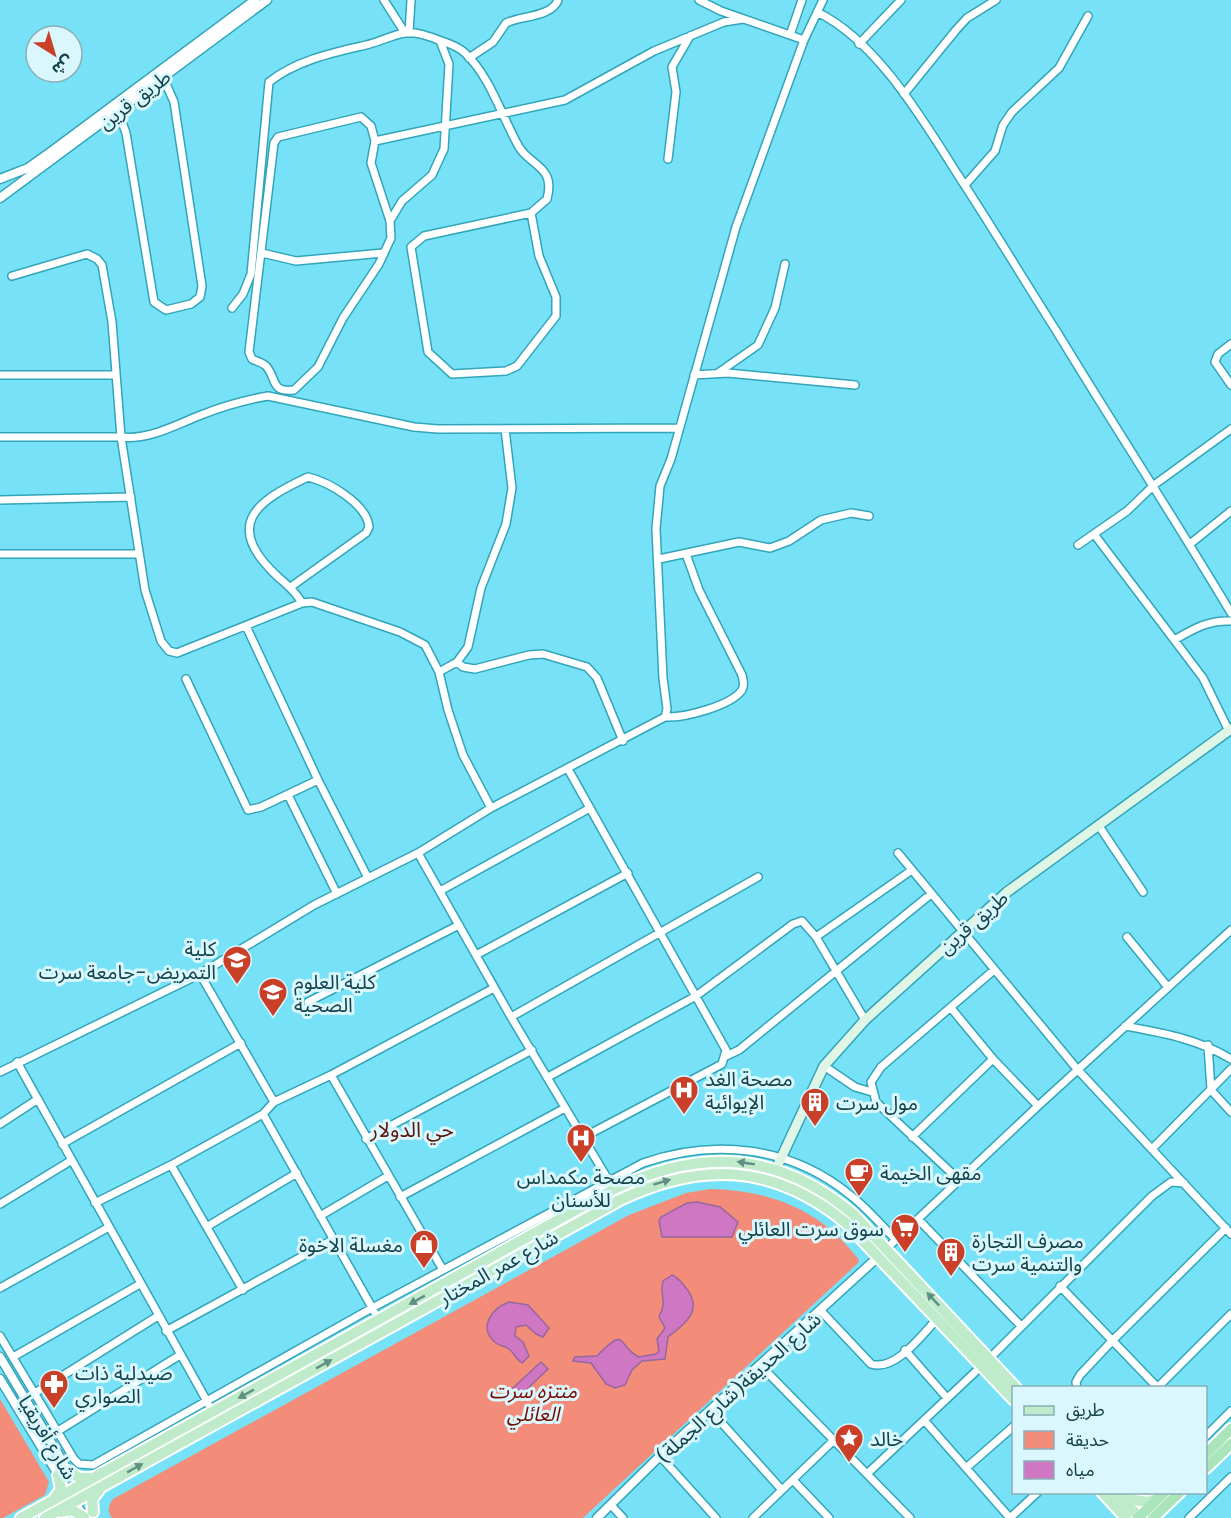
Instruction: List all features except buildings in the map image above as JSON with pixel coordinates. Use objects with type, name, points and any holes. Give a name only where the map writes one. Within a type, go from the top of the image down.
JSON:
[{"type":"highway","points":[[1207,1453],[1231,1429]]},
{"type":"highway","points":[[1207,1467],[1231,1444]]},
{"type":"highway","points":[[1139,1518],[1177,1494]]},
{"type":"highway","points":[[1153,1518],[1162,1504]]},
{"type":"main road","name":"طريق قرين","points":[[776,1169],[824,1066],[865,1020],[961,931],[1007,892],[1230,730]]},
{"type":"main road","points":[[708,1148],[708,1161]]},
{"type":"main road","points":[[21,1518],[51,1502],[76,1494],[94,1478],[614,1189],[645,1175],[676,1166],[708,1161],[740,1162],[776,1169],[806,1181],[843,1206],[944,1322],[985,1363],[1014,1386]]},
{"type":"main road","name":"شارع عمر المختار","points":[[50,1516],[76,1494],[107,1484],[620,1200],[650,1186],[678,1177],[709,1173],[740,1174],[770,1181],[824,1205],[882,1253]]},
{"type":"main road","points":[[843,1206],[849,1194]]},
{"type":"main road","points":[[985,1363],[1012,1397]]},
{"type":"main road","points":[[51,1502],[61,1489],[63,1473],[80,1478],[94,1478]]},
{"type":"main road","points":[[50,1516],[72,1510],[90,1516],[93,1499],[107,1484]]},
{"type":"main road","points":[[1116,1499],[1162,1504]]},
{"type":"main road","points":[[1116,1499],[1139,1518]]},
{"type":"main road","points":[[1116,1499],[1118,1518]]},
{"type":"main road","points":[[1116,1499],[1126,1518]]},
{"type":"street","name":"طريق قرين","points":[[0,179],[28,168],[255,0]]},
{"type":"street","name":"طريق قرين","points":[[0,198],[267,0]]},
{"type":"street","points":[[384,0],[407,33]]},
{"type":"street","points":[[407,33],[411,0]]},
{"type":"street","points":[[469,58],[493,42],[506,23],[554,7],[558,0]]},
{"type":"street","points":[[699,0],[743,19],[804,39]]},
{"type":"street","points":[[790,35],[802,0]]},
{"type":"street","points":[[665,717],[667,709],[663,678],[657,503],[736,227],[804,39],[823,0]]},
{"type":"street","points":[[859,44],[901,0]]},
{"type":"street","points":[[904,94],[956,30],[968,18],[996,0]]},
{"type":"street","points":[[817,12],[834,21],[859,44],[904,94],[965,186],[1154,485],[1231,614]]},
{"type":"street","points":[[965,186],[995,151],[1003,125],[1012,112],[1059,68],[1088,16]]},
{"type":"street","points":[[375,141],[566,100],[619,69],[690,36],[729,20],[743,19]]},
{"type":"street","points":[[232,309],[243,294],[251,274],[269,82],[312,58],[407,33],[419,33],[454,46],[469,58],[523,153],[539,164],[546,175],[547,198],[531,213],[424,236],[411,247],[428,352],[452,374],[506,370],[517,366],[556,316],[556,297],[542,267],[531,213]]},
{"type":"street","points":[[668,159],[676,92],[672,67],[690,36]]},
{"type":"street","points":[[390,221],[402,201],[432,175],[444,149],[449,64],[440,41]]},
{"type":"street","points":[[118,111],[126,133],[154,302],[166,310],[185,306],[200,297],[202,286],[174,102],[163,77]]},
{"type":"street","points":[[361,117],[371,126],[375,141],[371,164],[390,221],[391,238],[343,318],[318,367],[299,386],[290,390],[274,384],[266,366],[252,359],[249,352],[274,143],[278,137],[361,117]]},
{"type":"street","points":[[262,253],[296,261],[383,253]]},
{"type":"street","points":[[12,276],[87,254],[97,259],[105,274],[121,437],[138,554],[145,590],[161,641],[169,651],[177,653],[303,603],[319,604],[418,639],[431,652],[463,755],[491,808]]},
{"type":"street","points":[[718,373],[758,345],[775,309],[785,264]]},
{"type":"street","points":[[1231,345],[1218,354],[1215,362],[1231,385]]},
{"type":"street","points":[[694,375],[718,373],[855,385]]},
{"type":"street","points":[[0,375],[116,375]]},
{"type":"street","points":[[0,437],[121,437],[158,433],[201,414],[268,396],[414,427],[679,428]]},
{"type":"street","points":[[439,672],[457,662],[468,647],[481,588],[511,506],[511,463],[505,429]]},
{"type":"street","points":[[1078,545],[1127,511],[1154,485],[1231,429]]},
{"type":"street","points":[[292,586],[366,533],[369,527],[367,517],[357,505],[319,480],[308,477],[263,505],[253,513],[248,524],[251,543],[270,570],[292,586],[303,603]]},
{"type":"street","points":[[0,500],[131,497]]},
{"type":"street","points":[[1190,544],[1231,512]]},
{"type":"street","points":[[659,559],[739,542],[770,548],[789,541],[821,520],[851,513],[869,516]]},
{"type":"street","points":[[1094,534],[1176,639],[1203,678],[1230,730]]},
{"type":"street","points":[[0,554],[138,554]]},
{"type":"street","points":[[0,1072],[200,974],[337,894],[418,853],[491,808],[623,741],[665,717],[693,715],[729,699],[742,690],[744,684],[742,675],[699,590],[686,554]]},
{"type":"street","points":[[1176,639],[1201,624],[1231,621]]},
{"type":"street","points":[[246,626],[318,780],[368,878]]},
{"type":"street","points":[[457,662],[463,667],[475,669],[529,655],[543,654],[587,667],[597,678],[623,741]]},
{"type":"street","points":[[186,679],[245,807],[254,810],[318,780]]},
{"type":"street","points":[[568,769],[662,932],[726,1050],[722,1064],[582,1138]]},
{"type":"street","points":[[288,795],[337,894]]},
{"type":"street","points":[[440,891],[590,808]]},
{"type":"street","points":[[1099,826],[1143,892]]},
{"type":"street","points":[[418,853],[494,988],[609,1181]]},
{"type":"street","points":[[898,853],[1077,1070],[1153,1148],[1228,1231],[1112,1341],[1080,1375],[1077,1386]]},
{"type":"street","points":[[816,937],[912,870]]},
{"type":"street","points":[[476,955],[628,873]]},
{"type":"street","points":[[511,1017],[758,877]]},
{"type":"street","points":[[726,1056],[739,1050],[931,894]]},
{"type":"street","points":[[548,1077],[696,996],[794,924],[802,921],[816,937],[865,1020]]},
{"type":"street","points":[[308,1002],[459,925]]},
{"type":"street","points":[[882,1253],[1167,986],[1231,930]]},
{"type":"street","points":[[1127,937],[1167,986]]},
{"type":"street","points":[[958,1180],[882,1109],[872,1092],[874,1075],[994,970]]},
{"type":"street","points":[[200,974],[274,1102]]},
{"type":"street","points":[[95,1203],[171,1165],[263,1114],[274,1102],[331,1075],[494,988]]},
{"type":"street","points":[[951,1008],[993,1059],[1038,1106]]},
{"type":"street","points":[[1125,1026],[1187,1038],[1208,1045],[1231,1059]]},
{"type":"street","points":[[62,1144],[241,1043]]},
{"type":"street","points":[[1208,1045],[1211,1090],[1231,1112]]},
{"type":"street","points":[[366,1139],[532,1050]]},
{"type":"street","points":[[912,1137],[993,1059]]},
{"type":"street","points":[[17,1062],[213,1412]]},
{"type":"street","points":[[824,1066],[855,1087],[872,1092]]},
{"type":"street","points":[[1153,1148],[1231,1069]]},
{"type":"street","points":[[331,1075],[443,1270]]},
{"type":"street","points":[[0,1124],[38,1099]]},
{"type":"street","points":[[400,1197],[565,1108]]},
{"type":"street","points":[[263,1114],[379,1320]]},
{"type":"street","points":[[0,1336],[79,1464],[93,1465],[372,1308],[643,1163],[672,1153],[708,1148],[781,1155],[849,1194],[896,1240]]},
{"type":"street","points":[[0,1204],[72,1161]]},
{"type":"street","points":[[171,1165],[243,1290]]},
{"type":"street","points":[[208,1226],[297,1173]]},
{"type":"street","points":[[320,1216],[387,1176]]},
{"type":"street","points":[[868,1473],[985,1363],[1164,1185],[1177,1181],[1188,1187]]},
{"type":"street","points":[[918,1219],[1021,1326]]},
{"type":"street","points":[[0,1288],[109,1227]]},
{"type":"street","points":[[166,1331],[334,1239]]},
{"type":"street","name":"شارع الحديقة(شارع الجملة)","points":[[597,1518],[660,1456],[822,1312],[882,1253]]},
{"type":"street","points":[[13,1357],[140,1284]]},
{"type":"street","points":[[1060,1286],[1157,1386]]},
{"type":"street","points":[[822,1312],[871,1364],[884,1366],[944,1322]]},
{"type":"street","points":[[1159,1386],[1231,1314]]},
{"type":"street","points":[[34,1393],[158,1316]]},
{"type":"street","points":[[905,1350],[947,1398]]},
{"type":"street","points":[[58,1431],[180,1355]]},
{"type":"street","name":"شارع أفريقيا","points":[[0,1357],[63,1473]]},
{"type":"street","points":[[761,1366],[910,1518]]},
{"type":"street","name":"شارع أفريقيا","points":[[0,1379],[90,1516]]},
{"type":"street","points":[[711,1411],[782,1490]]},
{"type":"street","points":[[1207,1435],[1231,1411]]},
{"type":"street","points":[[924,1420],[1010,1518],[1036,1494]]},
{"type":"street","points":[[966,1468],[1012,1428]]},
{"type":"street","points":[[753,1518],[834,1439]]},
{"type":"street","points":[[660,1456],[716,1518]]},
{"type":"street","points":[[1188,1518],[1231,1477]]},
{"type":"street","points":[[794,1480],[829,1518]]},
{"type":"street","points":[[1140,1502],[1146,1494]]},
{"type":"street","points":[[611,1505],[623,1518]]},
{"type":"street","points":[[1196,1510],[1203,1518]]},
{"type":"green space","name":"منتزه سرت العائلي","points":[[710,1189],[753,1193],[793,1206],[829,1228],[859,1260],[858,1263],[583,1518],[112,1518],[110,1515],[109,1508],[113,1499],[629,1215],[686,1193]]},
{"type":"green space","points":[[0,1399],[49,1482],[45,1495],[3,1518],[0,1518]]},
{"type":"water","points":[[697,1202],[720,1207],[738,1222],[732,1237],[662,1237],[659,1221],[661,1217],[687,1203]]},
{"type":"water","points":[[672,1275],[680,1281],[691,1296],[693,1310],[686,1322],[668,1337],[665,1359],[642,1361],[632,1370],[625,1385],[615,1388],[606,1384],[591,1363],[573,1361],[575,1357],[597,1356],[607,1346],[618,1340],[639,1357],[656,1354],[659,1351],[657,1339],[665,1328],[659,1317],[663,1306],[663,1281]]},
{"type":"water","points":[[509,1302],[528,1305],[549,1328],[543,1337],[526,1325],[516,1327],[515,1336],[523,1342],[529,1356],[522,1363],[509,1349],[496,1343],[488,1331],[487,1325],[492,1314]]},
{"type":"water","points":[[541,1362],[548,1369],[524,1392],[513,1388]]},
{"type":"place","name":"كلية التمريض-جامعة سرت","points":[[237,986]]},
{"type":"place","name":"كلية العلوم الصحية","points":[[273,1018]]},
{"type":"place","name":"مصحة الغد الإيوائية","points":[[684,1116]]},
{"type":"place","name":"مول سرت","points":[[815,1128]]},
{"type":"place","name":"مصحة مكمداس للأسنان","points":[[581,1164]]},
{"type":"place","name":"مقهى الخيمة","points":[[859,1198]]},
{"type":"place","name":"سوق سرت العائلي","points":[[905,1254]]},
{"type":"place","name":"مغسلة الاخوة","points":[[424,1270]]},
{"type":"place","name":"مصرف التجارة والتنمية سرت","points":[[951,1278]]},
{"type":"place","name":"صيدلية ذات الصواري","points":[[54,1410]]},
{"type":"place","name":"خالد","points":[[849,1464]]},
{"type":"district","name":"حي الدولار","points":[[412,1129]]}]
